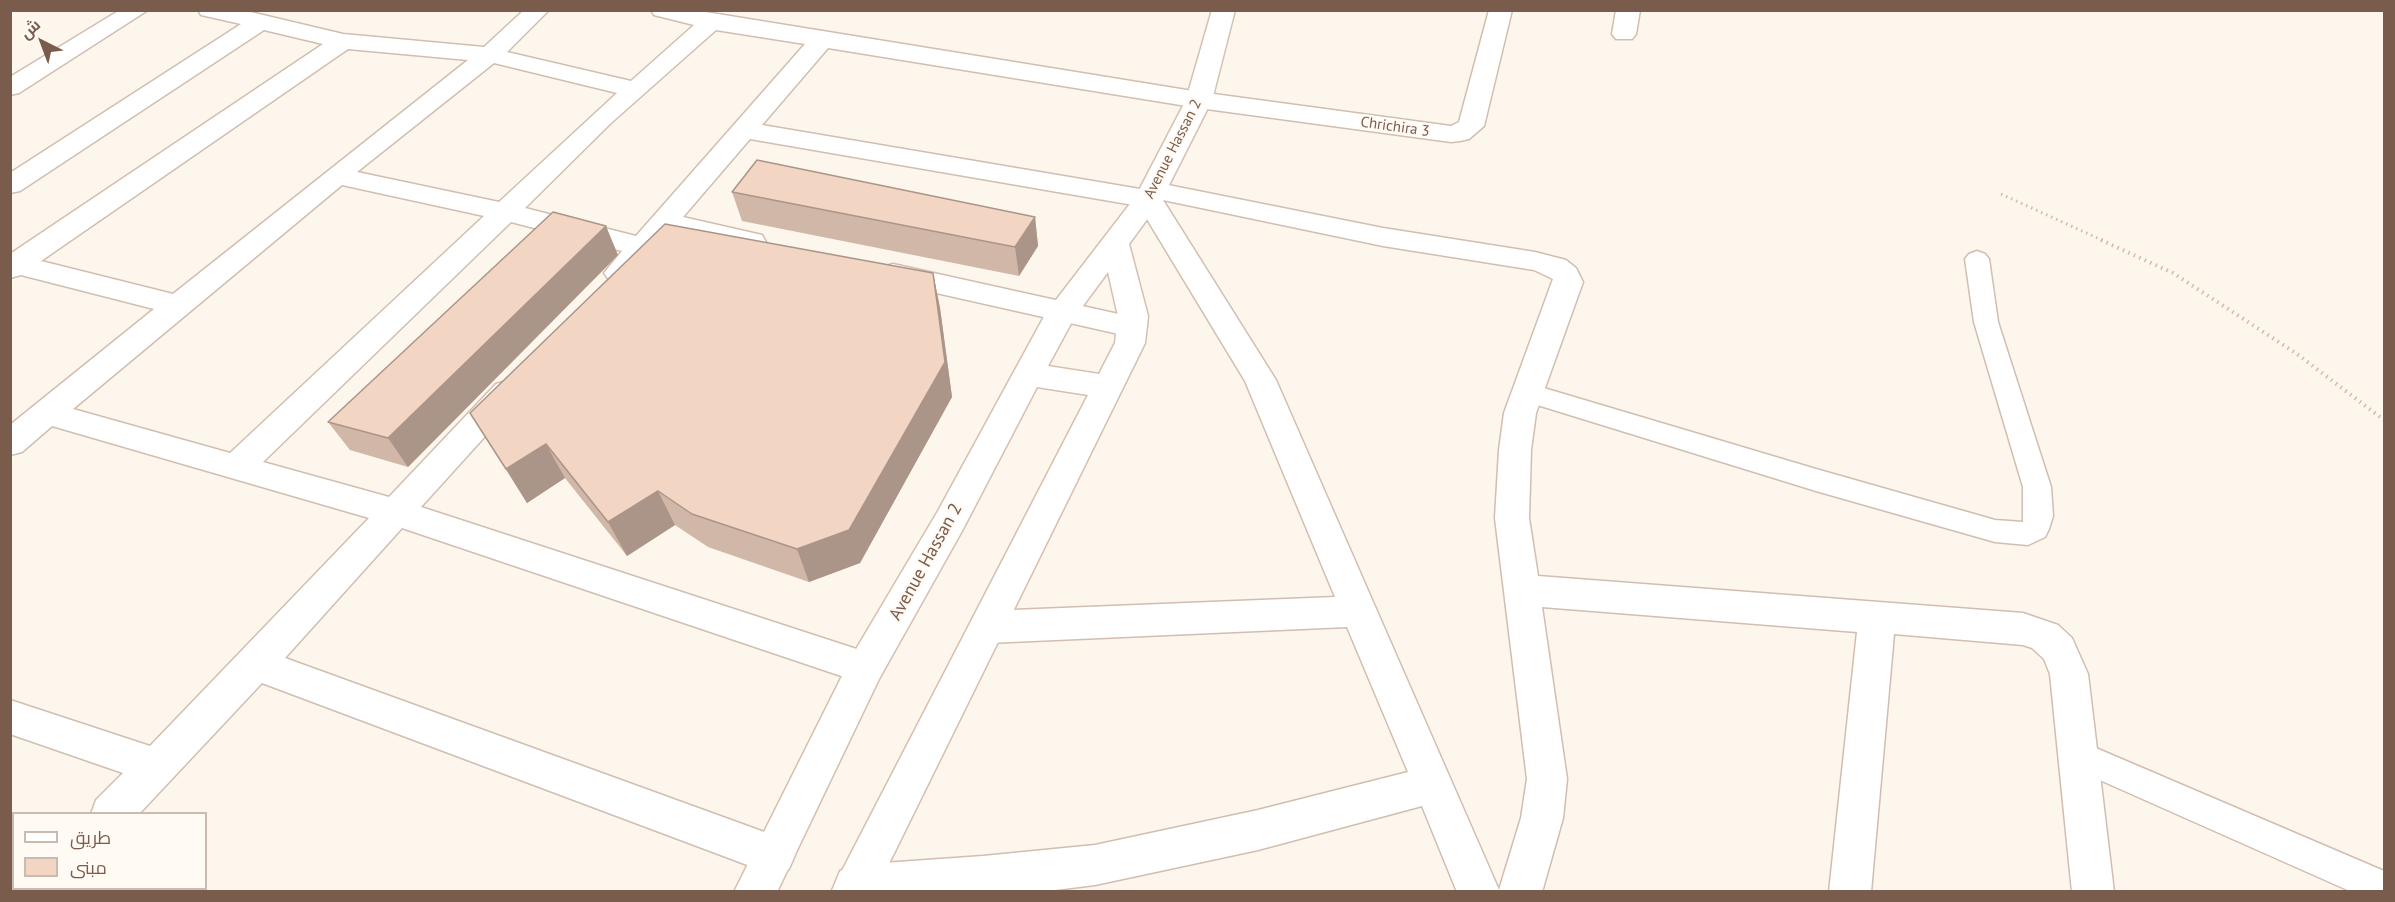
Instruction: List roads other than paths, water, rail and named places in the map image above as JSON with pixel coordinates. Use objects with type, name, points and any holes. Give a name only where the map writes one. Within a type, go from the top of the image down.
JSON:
[{"type":"street","points":[[10,88],[137,10]]},
{"type":"street","points":[[209,10],[343,41],[490,55],[636,90]]},
{"type":"street","points":[[10,443],[336,176],[490,55],[538,10]]},
{"type":"street","points":[[662,10],[711,22],[1199,100]]},
{"type":"street","points":[[780,33],[804,10]]},
{"type":"street","name":"Chrichira 3","points":[[1199,100],[1435,132],[1460,133],[1471,126],[1474,119],[1501,10]]},
{"type":"street","points":[[1624,34],[1628,10]]},
{"type":"street","name":"Avenue Hassan 2","points":[[755,891],[865,668],[950,521],[1061,313],[1150,195],[1199,100],[1218,12]]},
{"type":"street","points":[[10,186],[262,21]]},
{"type":"street","points":[[237,466],[397,317],[602,118],[711,22]]},
{"type":"street","points":[[595,298],[643,247],[823,39]]},
{"type":"street","points":[[13,265],[343,41]]},
{"type":"street","points":[[743,130],[1150,195],[1383,237],[1535,261],[1556,267],[1568,282],[1527,392],[1515,450],[1512,518],[1547,779],[1542,818],[1520,891]]},
{"type":"street","points":[[336,176],[505,212],[643,247]]},
{"type":"street","points":[[1150,195],[1260,380],[1479,891]]},
{"type":"street","points":[[664,222],[781,249]]},
{"type":"street","points":[[1115,244],[1133,316],[1130,343],[854,889],[1047,881],[1095,865],[1258,830],[1433,784]]},
{"type":"street","points":[[13,265],[179,305]]},
{"type":"street","points":[[862,267],[1132,327]]},
{"type":"street","points":[[112,812],[256,664],[394,512],[531,367]]},
{"type":"street","points":[[1028,374],[1109,387]]},
{"type":"street","points":[[47,413],[394,512],[865,668]]},
{"type":"street","points":[[1520,590],[2023,629],[2045,636],[2059,649],[2069,674],[2093,891]]},
{"type":"street","points":[[988,627],[1358,611]]},
{"type":"street","points":[[1850,891],[1877,617]]},
{"type":"street","points":[[256,664],[774,855]]},
{"type":"street","points":[[10,717],[156,766]]},
{"type":"lane","points":[[1527,392],[1827,484],[1995,531],[2028,534],[2035,529],[2039,516],[2037,487],[1986,322],[1977,259]]},
{"type":"lane","points":[[2077,755],[2385,888]]}]
